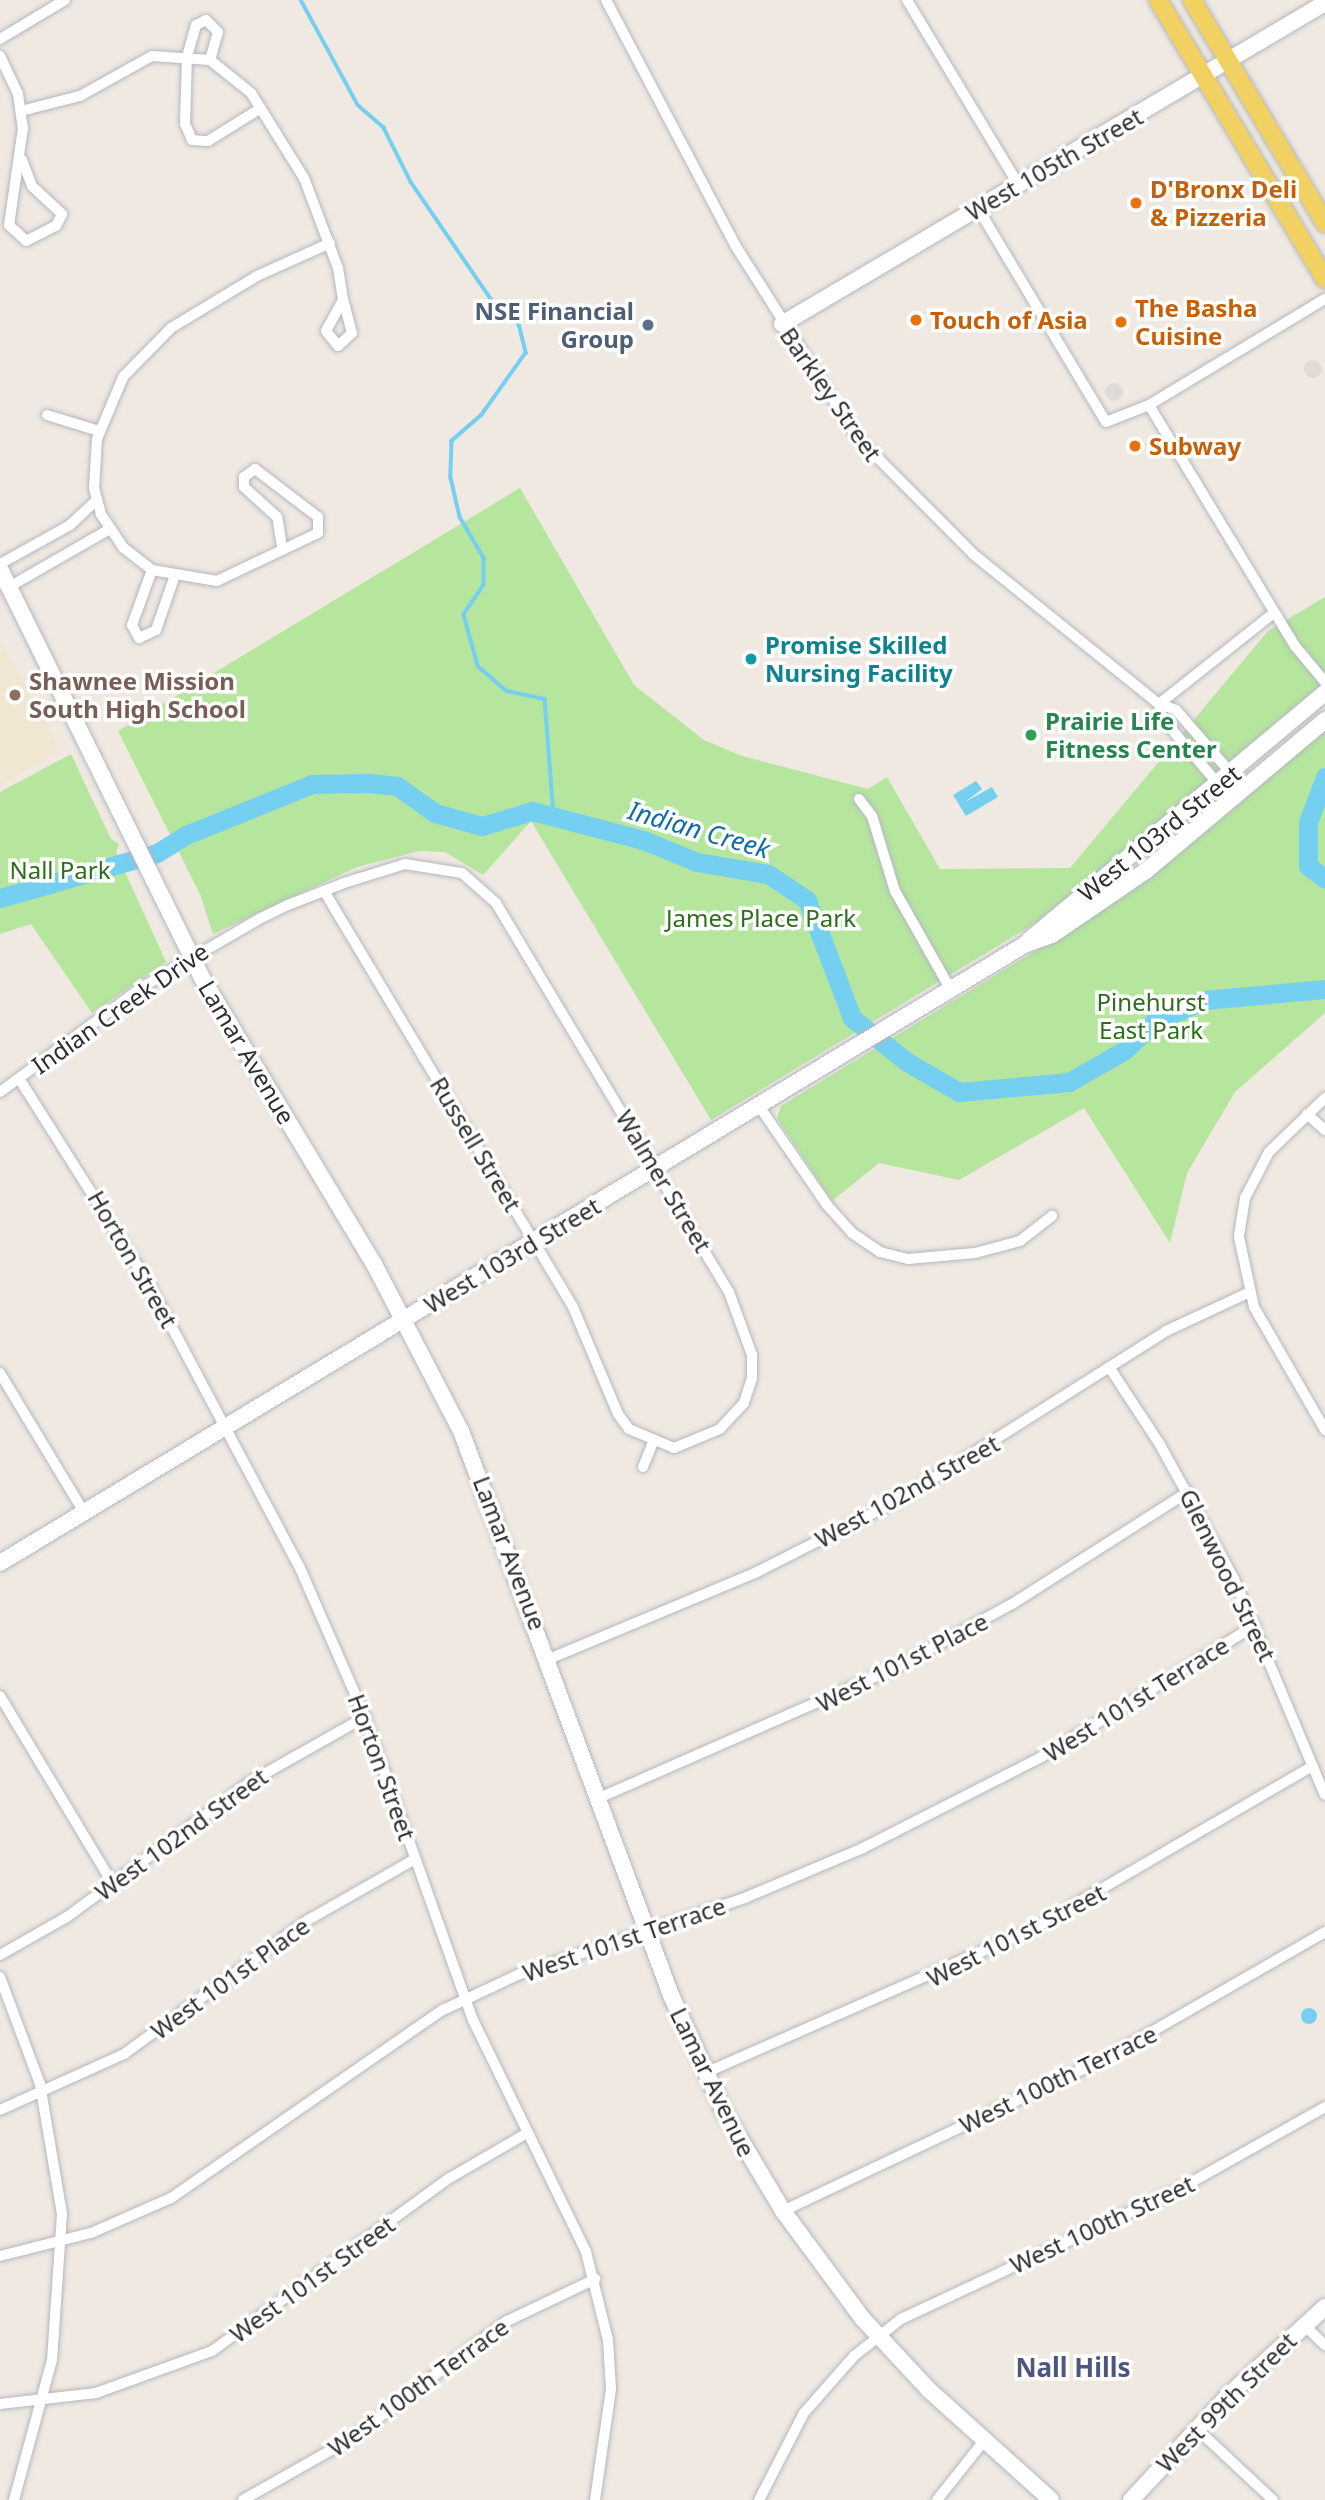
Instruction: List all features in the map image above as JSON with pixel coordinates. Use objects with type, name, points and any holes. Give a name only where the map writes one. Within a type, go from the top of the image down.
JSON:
[{"type":"main road","points":[[1157,0],[1325,279]]},
{"type":"main road","points":[[1192,0],[1325,223]]},
{"type":"street","points":[[0,39],[65,0]]},
{"type":"street","name":"Barkley Street","points":[[606,0],[782,324],[856,436],[916,503],[1158,704],[1176,710],[1238,793]]},
{"type":"street","points":[[907,0],[1020,187]]},
{"type":"street","name":"West 105th Street","points":[[782,324],[1020,187],[1325,3]]},
{"type":"street","points":[[210,60],[218,32],[206,20],[196,26],[187,56],[185,124],[192,140],[208,141],[261,108]]},
{"type":"street","points":[[21,111],[80,96],[152,55],[210,60],[239,80],[261,108],[304,178],[330,243],[343,300]]},
{"type":"street","points":[[0,56],[21,111],[22,160],[7,211],[12,233],[26,241],[56,226],[62,214],[32,186],[22,160]]},
{"type":"street","points":[[979,211],[1106,422],[1149,405],[1325,299]]},
{"type":"street","points":[[282,547],[277,517],[243,487],[251,470],[262,471],[320,521],[318,533],[282,547],[229,578],[174,578],[152,570],[110,529],[96,501],[99,431],[123,377],[171,328],[257,276],[330,243]]},
{"type":"street","points":[[1149,405],[1274,612],[1325,682]]},
{"type":"street","points":[[47,415],[99,431]]},
{"type":"street","points":[[0,567],[70,525],[96,501]]},
{"type":"street","points":[[9,587],[110,529]]},
{"type":"street","name":"Lamar Avenue","points":[[0,567],[191,955],[405,1320],[487,1490],[647,1931],[705,2073],[783,2211],[878,2336],[984,2441],[1051,2500]]},
{"type":"street","points":[[152,570],[132,625],[139,638],[156,630],[174,578]]},
{"type":"street","points":[[1158,704],[1274,612]]},
{"type":"street","name":"West 103rd Street","points":[[1024,945],[1226,780],[1325,693]]},
{"type":"street","name":"West 103rd Street","points":[[0,1563],[1024,945],[1109,899],[1325,720]]},
{"type":"street","name":"Barkley Street","points":[[1226,780],[1238,793]]},
{"type":"street","points":[[859,799],[872,816],[895,891],[951,990]]},
{"type":"street","name":"Indian Creek Drive","points":[[0,1092],[191,955],[324,891],[424,863],[477,883]]},
{"type":"street","name":"Walmer Street","points":[[477,883],[496,903],[729,1292],[752,1355],[752,1378],[744,1403],[720,1429],[674,1448],[653,1442]]},
{"type":"street","name":"Russell Street","points":[[324,891],[573,1307],[612,1406],[629,1429],[653,1442]]},
{"type":"street","name":"Horton Street","points":[[20,1080],[113,1222],[300,1568],[365,1717],[465,1999],[527,2133],[572,2218],[595,2279],[611,2389],[595,2500]]},
{"type":"street","points":[[1325,1098],[1269,1152],[1245,1198],[1239,1237],[1248,1293],[1325,1430]]},
{"type":"street","points":[[759,1106],[827,1205],[852,1233],[880,1252],[908,1259],[975,1254],[1020,1241],[1052,1216]]},
{"type":"street","points":[[1307,1114],[1325,1130]]},
{"type":"street","name":"West 102nd Street","points":[[549,1659],[811,1546],[993,1444],[1166,1331],[1248,1293]]},
{"type":"street","name":"Glenwood Street","points":[[1109,1367],[1188,1492],[1255,1625],[1325,1795]]},
{"type":"street","points":[[0,1373],[84,1512]]},
{"type":"street","points":[[643,1467],[653,1442]]},
{"type":"street","name":"West 101st Place","points":[[599,1798],[774,1726],[906,1662],[1012,1604],[1188,1492]]},
{"type":"street","name":"West 101st Terrace","points":[[0,2256],[62,2242],[131,2218],[207,2177],[354,2067],[465,1999],[747,1897],[928,1817],[1112,1716],[1255,1625]]},
{"type":"street","points":[[0,1696],[113,1884]]},
{"type":"street","name":"West 102nd Street","points":[[0,1955],[113,1884],[250,1782],[365,1717]]},
{"type":"street","name":"West 101st Street","points":[[705,2073],[1029,1931],[1312,1766]]},
{"type":"street","name":"West 101st Place","points":[[0,2110],[43,2094],[124,2054],[308,1920],[415,1859]]},
{"type":"street","name":"West 100th Terrace","points":[[783,2211],[1106,2058],[1325,1932]]},
{"type":"street","points":[[0,1977],[43,2094],[58,2173],[62,2242],[60,2306],[43,2401],[14,2500]]},
{"type":"street","name":"West 100th Street","points":[[759,2500],[804,2413],[878,2336],[927,2304],[1176,2191],[1325,2107]]},
{"type":"street","name":"West 101st Street","points":[[0,2404],[43,2401],[131,2384],[212,2351],[448,2179],[527,2133]]},
{"type":"street","name":"West 100th Terrace","points":[[243,2500],[349,2440],[507,2321],[595,2279]]},
{"type":"street","name":"West 99th Street","points":[[1131,2500],[1196,2428],[1325,2307]]},
{"type":"street","points":[[1304,2325],[1325,2345]]},
{"type":"street","points":[[1196,2428],[1273,2500]]},
{"type":"street","points":[[937,2500],[984,2441]]},
{"type":"shaded area","points":[[1309,360],[1317,360],[1322,369],[1320,376],[1309,378],[1304,373],[1304,365]]},
{"type":"shaded area","points":[[1110,383],[1118,383],[1123,392],[1121,399],[1110,401],[1105,396],[1105,388]]},
{"type":"shaded area","name":"Shawnee Mission South High School","points":[[0,639],[61,750],[0,786]]},
{"type":"green space","name":"James Place Park","points":[[520,488],[634,685],[704,740],[742,756],[868,789],[887,777],[940,869],[1070,868],[1268,631],[1325,597],[1325,677],[1315,695],[1037,922],[711,1120],[531,821],[483,875],[445,852],[419,851],[357,867],[213,934],[200,894],[118,731]]},
{"type":"green space","name":"Pinehurst East Park","points":[[1325,731],[1325,1013],[1235,1092],[1187,1173],[1170,1243],[1084,1108],[959,1180],[879,1163],[832,1201],[777,1118],[781,1106],[1119,900]]},
{"type":"green space","name":"Nall Park","points":[[71,754],[111,839],[119,844],[116,852],[166,962],[92,1013],[31,924],[0,934],[0,792]]},
{"type":"water","points":[[976,781],[982,789],[965,802],[992,787],[998,797],[966,816],[953,795]]},
{"type":"water","points":[[1306,2008],[1312,2008],[1317,2016],[1315,2022],[1306,2024],[1301,2019],[1301,2013]]},
{"type":"waterway","points":[[301,0],[358,105],[384,128],[411,182],[494,303],[519,324],[526,353],[482,415],[452,441],[451,478],[460,517],[484,558],[484,585],[464,615],[478,666],[507,691],[545,699],[554,817]]},
{"type":"waterway","name":"Indian Creek","points":[[1325,777],[1308,822],[1308,866],[1325,879]]},
{"type":"waterway","name":"Indian Creek","points":[[0,898],[157,853],[186,835],[312,784],[368,783],[397,786],[435,813],[482,826],[532,811],[643,840],[697,862],[768,874],[807,900],[852,1018],[907,1062],[959,1092],[1069,1082],[1125,1050],[1154,1022],[1204,1000],[1325,989]]},
{"type":"place","name":"D'Bronx Deli & Pizzeria","points":[[1136,203]]},
{"type":"place","name":"Touch of Asia","points":[[916,320]]},
{"type":"place","name":"The Basha Cuisine","points":[[1121,322]]},
{"type":"place","name":"NSE Financial Group","points":[[648,325]]},
{"type":"place","name":"Subway","points":[[1135,446]]},
{"type":"place","name":"Promise Skilled Nursing Facility","points":[[751,659]]},
{"type":"place","name":"Shawnee Mission South High School","points":[[15,695]]},
{"type":"place","name":"Prairie Life Fitness Center","points":[[1031,735]]},
{"type":"district","name":"Nall Hills","points":[[1073,2368]]}]
